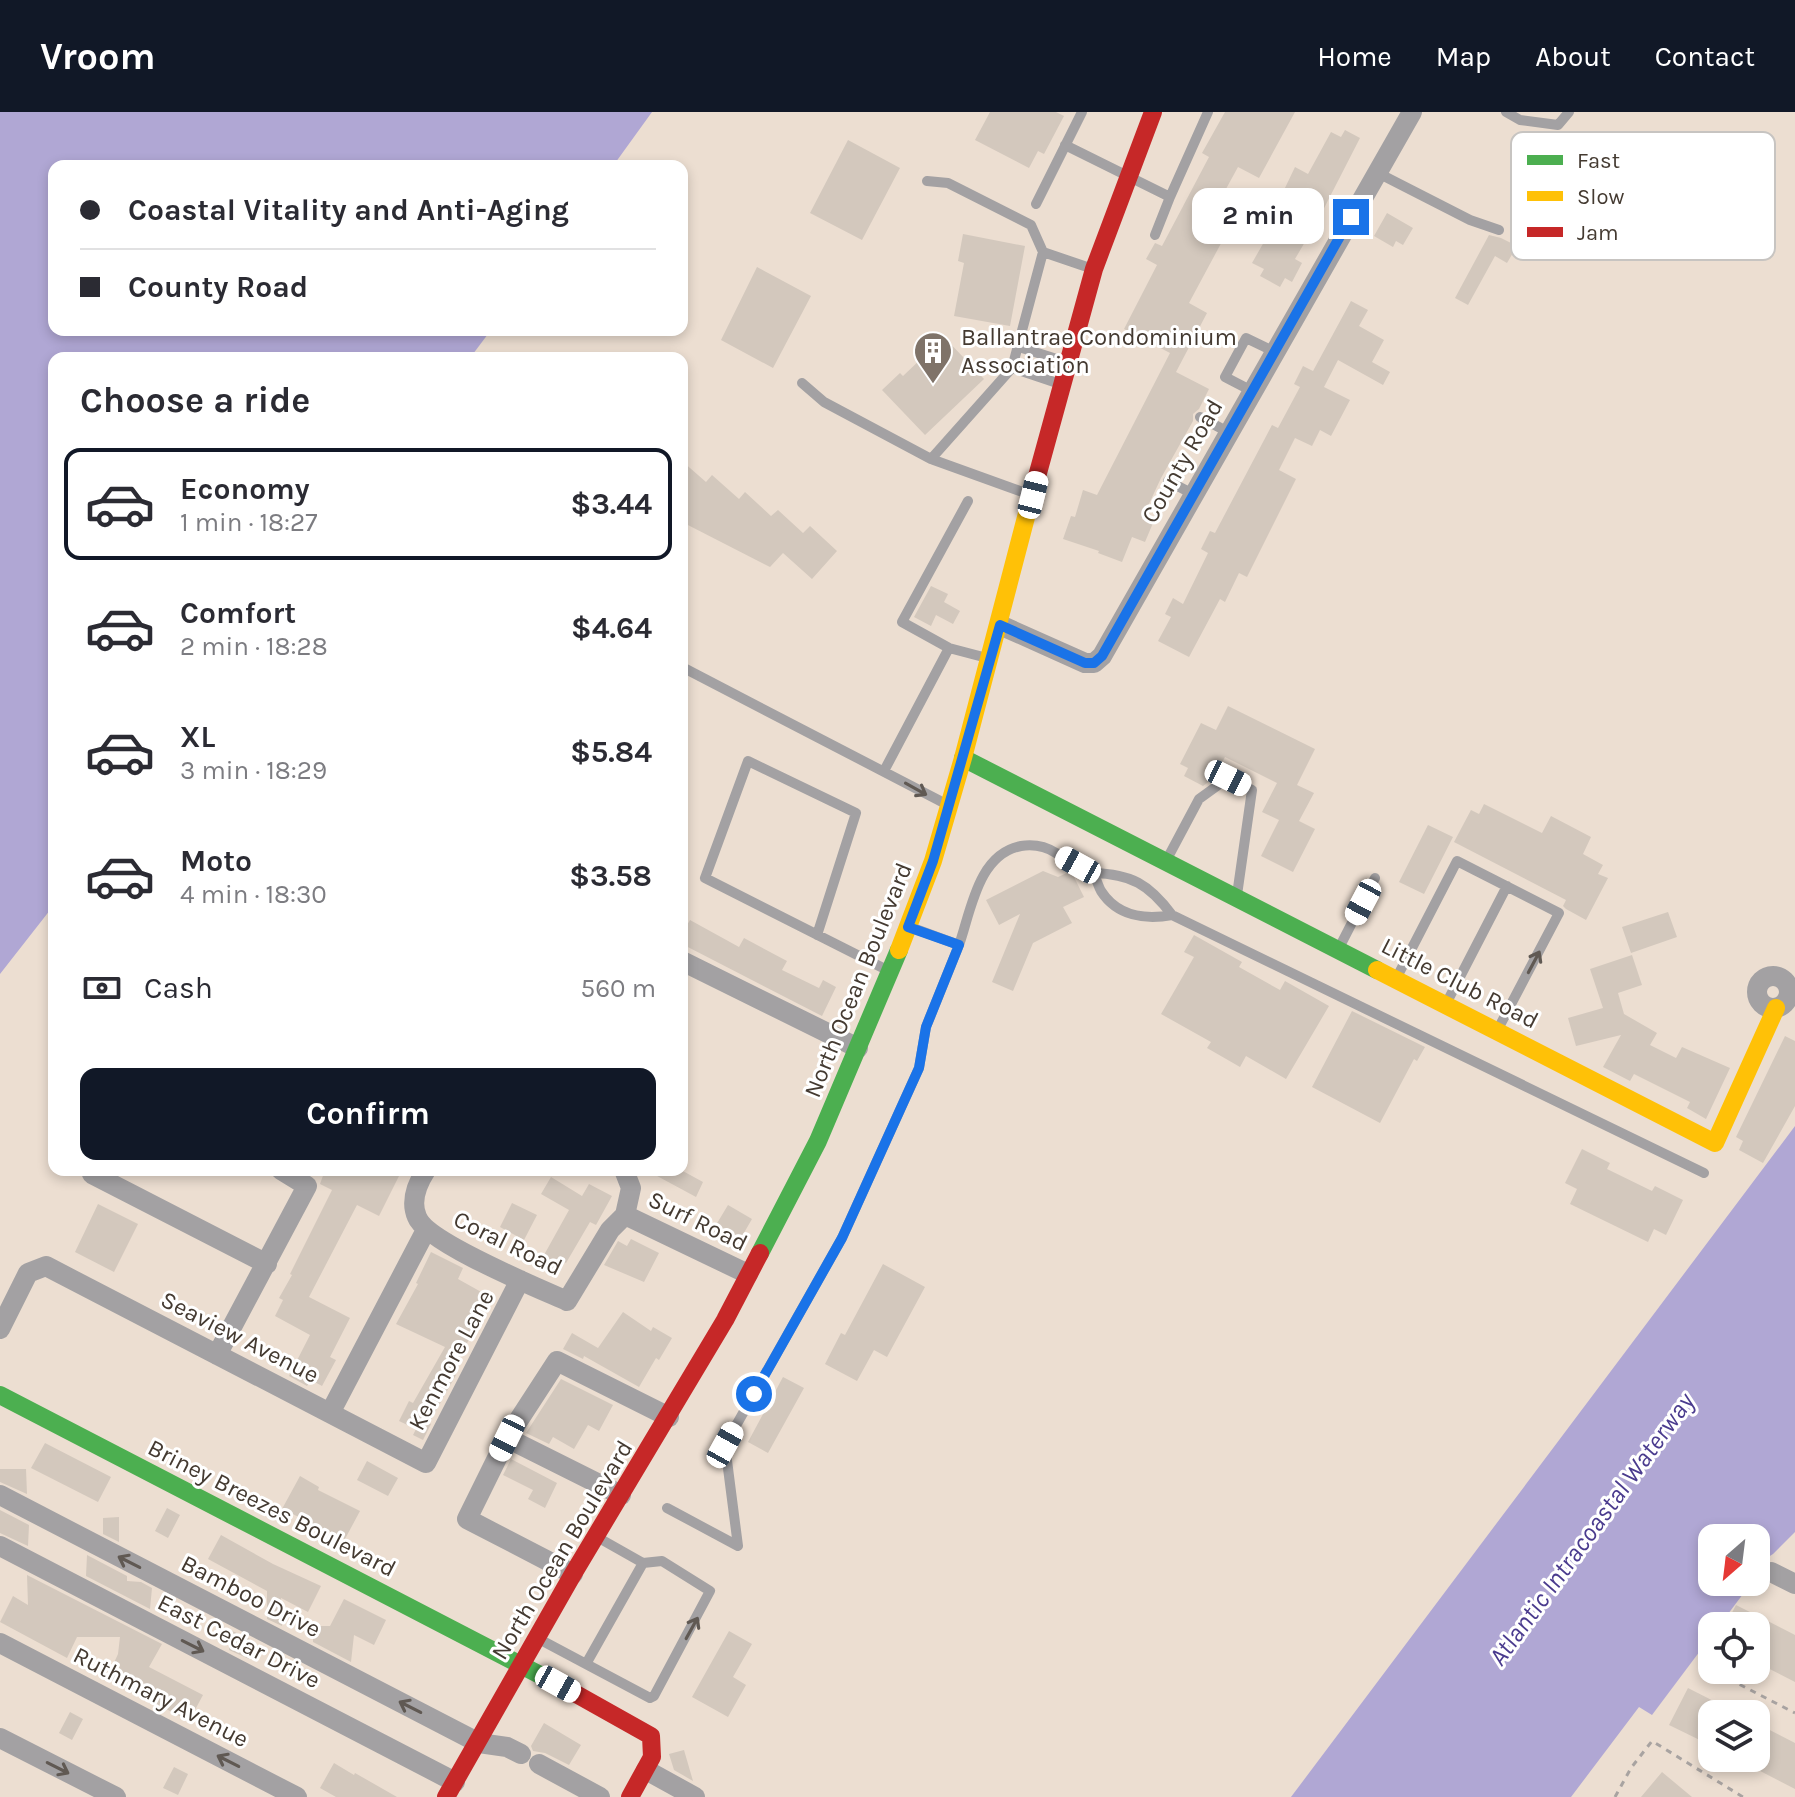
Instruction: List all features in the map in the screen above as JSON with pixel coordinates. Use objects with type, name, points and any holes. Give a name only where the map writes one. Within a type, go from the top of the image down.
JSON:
[{"type":"main road","name":"North Ocean Boulevard","points":[[450,1790],[530,1669],[537,1638],[725,1320],[818,1141],[891,972],[933,861],[963,758],[1094,269],[1153,112]]},
{"type":"main road","name":"Little Club Road","points":[[963,758],[1715,1143],[1776,1008]]},
{"type":"main road","name":"Briney Breezes Boulevard","points":[[0,1395],[530,1669],[651,1736],[652,1757],[646,1770]]},
{"type":"main road","points":[[630,1797],[646,1770]]},
{"type":"street","name":"County Road","points":[[1000,625],[1085,663],[1094,663],[1102,656],[1412,112]]},
{"type":"street","points":[[688,964],[858,1048]]},
{"type":"street","points":[[96,1176],[267,1264]]},
{"type":"street","points":[[217,1355],[307,1186],[291,1176]]},
{"type":"street","points":[[330,1413],[426,1230],[417,1218],[414,1203],[421,1176]]},
{"type":"street","name":"Surf Road","points":[[626,1176],[631,1188],[625,1215],[748,1274]]},
{"type":"street","name":"Coral Road","points":[[426,1230],[567,1301],[610,1230],[625,1215]]},
{"type":"street","name":"Seaview Avenue","points":[[0,1329],[28,1273],[46,1266],[426,1463]]},
{"type":"street","name":"Kenmore Lane","points":[[426,1463],[520,1280]]},
{"type":"street","points":[[573,1574],[467,1519],[507,1438],[557,1361],[669,1417]]},
{"type":"street","points":[[507,1438],[621,1495]]},
{"type":"street","name":"Bamboo Drive","points":[[0,1495],[479,1743],[507,1747],[600,1797]]},
{"type":"street","name":"East Cedar Drive","points":[[0,1546],[450,1790]]},
{"type":"street","points":[[1771,1572],[1795,1584]]},
{"type":"street","name":"Ruthmary Avenue","points":[[0,1643],[297,1797]]},
{"type":"street","points":[[0,1738],[116,1797]]},
{"type":"street","points":[[646,1770],[695,1797]]},
{"type":"lane","points":[[1036,204],[1082,112]]},
{"type":"lane","points":[[1506,112],[1520,120],[1558,125],[1569,112]]},
{"type":"lane","points":[[1155,235],[1204,114]]},
{"type":"lane","points":[[1065,145],[1170,197]]},
{"type":"lane","points":[[1376,172],[1470,220],[1499,230]]},
{"type":"lane","points":[[927,181],[948,183],[1031,225],[1043,252],[1012,368],[931,459]]},
{"type":"lane","points":[[1043,252],[1094,269]]},
{"type":"lane","points":[[1252,391],[1225,377],[1246,338],[1275,352]]},
{"type":"lane","points":[[1019,347],[1067,362]]},
{"type":"lane","points":[[1012,368],[1061,385]]},
{"type":"lane","points":[[802,383],[824,402],[931,459],[1033,495]]},
{"type":"lane","points":[[1200,417],[1228,432]]},
{"type":"lane","points":[[1168,481],[1193,494]]},
{"type":"lane","points":[[968,501],[902,622],[949,648],[991,659]]},
{"type":"lane","points":[[884,771],[949,648]]},
{"type":"lane","points":[[688,670],[949,805]]},
{"type":"lane","points":[[817,935],[856,813],[748,761],[705,878],[817,935],[891,972]]},
{"type":"lane","points":[[1166,861],[1199,799],[1228,778],[1252,790],[1236,897]]},
{"type":"lane","points":[[667,1508],[738,1546],[725,1445],[842,1238],[919,1068],[926,1027],[985,870],[997,857],[1012,848],[1030,845],[1048,848],[1093,873],[1116,874],[1139,882],[1158,896],[1172,915],[1704,1173]]},
{"type":"lane","points":[[1396,979],[1457,861],[1507,886],[1559,913],[1497,1031]]},
{"type":"lane","points":[[1093,873],[1101,891],[1123,911],[1152,919],[1172,915]]},
{"type":"lane","points":[[1338,949],[1375,878]]},
{"type":"lane","points":[[1445,1005],[1507,886]]},
{"type":"lane","points":[[908,927],[959,945]]},
{"type":"lane","points":[[537,1638],[650,1698],[654,1696],[710,1594],[708,1589],[662,1561],[643,1563],[596,1536]]},
{"type":"lane","points":[[586,1664],[643,1563]]},
{"type":"path","points":[[1739,1684],[1795,1713]]},
{"type":"path","points":[[1615,1797],[1631,1768],[1652,1741],[1743,1797]]},
{"type":"water","points":[[0,112],[652,112],[617,160],[48,160],[48,336],[486,336],[474,352],[48,352],[48,913],[0,974]]},
{"type":"water","name":"Atlantic Intracoastal Waterway","points":[[1795,1126],[1795,1532],[1770,1556],[1770,1524],[1698,1524],[1698,1596],[1742,1596],[1730,1612],[1698,1612],[1698,1654],[1652,1715],[1639,1707],[1571,1797],[1291,1797]]},
{"type":"building","points":[[990,112],[1056,112],[1064,116],[1044,154],[1038,151],[1029,168],[975,140]]},
{"type":"building","points":[[1225,112],[1295,112],[1259,178],[1238,167],[1221,198],[1240,208],[1189,303],[1207,313],[1176,372],[1209,389],[1193,414],[1193,421],[1142,519],[1153,523],[1145,542],[1132,537],[1122,562],[1063,539],[1071,516],[1075,517],[1083,490],[1097,495],[1170,353],[1124,329],[1157,265],[1146,259],[1155,243],[1162,246],[1209,157],[1202,153]]},
{"type":"building","points":[[1345,130],[1360,138],[1295,259],[1302,263],[1292,282],[1285,278],[1280,287],[1260,276],[1264,269],[1252,263],[1276,221],[1273,219],[1288,193],[1284,190],[1295,167],[1308,174],[1331,132],[1341,137]]},
{"type":"building","points":[[848,140],[900,168],[862,240],[810,213]]},
{"type":"building","points":[[1387,213],[1413,228],[1403,245],[1396,241],[1393,247],[1374,236]]},
{"type":"building","points":[[963,234],[1025,246],[1010,326],[954,316],[964,263],[958,261]]},
{"type":"building","points":[[1489,235],[1511,243],[1511,256],[1507,263],[1495,256],[1468,305],[1455,298]]},
{"type":"building","points":[[757,267],[811,296],[773,368],[721,340]]},
{"type":"building","points":[[1351,301],[1368,310],[1359,326],[1384,340],[1372,362],[1390,372],[1383,385],[1338,360],[1324,387],[1350,400],[1331,436],[1320,430],[1312,446],[1295,438],[1279,470],[1296,479],[1247,577],[1239,573],[1225,602],[1220,599],[1189,657],[1158,641],[1171,617],[1165,614],[1173,598],[1183,604],[1208,553],[1201,549],[1210,531],[1215,533],[1272,425],[1278,428],[1300,387],[1294,384],[1303,366],[1313,371]]},
{"type":"building","name":"Ballantrae Condominium Association","points":[[944,337],[984,379],[925,435],[882,390],[900,373],[903,376]]},
{"type":"building","points":[[688,466],[706,482],[712,475],[739,499],[745,492],[771,516],[778,510],[803,533],[810,526],[837,551],[812,579],[783,553],[770,567],[688,525]]},
{"type":"building","points":[[931,586],[948,594],[944,602],[960,611],[953,624],[936,615],[931,626],[914,617]]},
{"type":"building","points":[[1228,706],[1315,749],[1297,785],[1314,793],[1299,821],[1315,829],[1293,872],[1261,856],[1279,820],[1262,812],[1277,783],[1225,757],[1214,778],[1203,786],[1184,776],[1188,768],[1180,764],[1201,723],[1216,730]]},
{"type":"building","points":[[1484,804],[1542,833],[1551,816],[1591,837],[1583,854],[1603,865],[1598,874],[1608,878],[1586,920],[1563,906],[1566,900],[1454,842],[1471,810],[1479,814]]},
{"type":"building","points":[[1428,825],[1453,837],[1424,894],[1399,882]]},
{"type":"building","points":[[1043,871],[1058,877],[1071,871],[1084,897],[1063,907],[1072,923],[1033,943],[1013,991],[992,982],[1020,914],[999,925],[986,900]]},
{"type":"building","points":[[1668,912],[1677,937],[1631,953],[1622,927]]},
{"type":"building","points":[[690,920],[739,947],[744,938],[787,961],[782,970],[819,988],[823,980],[836,987],[822,1016],[688,947]]},
{"type":"building","points":[[1194,935],[1242,962],[1239,967],[1280,990],[1285,981],[1329,1006],[1286,1079],[1246,1056],[1240,1067],[1207,1048],[1211,1042],[1161,1014],[1194,957],[1184,952]]},
{"type":"building","points":[[1632,955],[1642,985],[1618,993],[1624,1014],[1657,1033],[1650,1045],[1676,1058],[1682,1047],[1730,1068],[1706,1119],[1687,1108],[1690,1102],[1634,1074],[1630,1081],[1603,1067],[1621,1035],[1576,1046],[1568,1018],[1603,1008],[1590,969]]},
{"type":"building","points":[[1352,1011],[1425,1047],[1417,1061],[1414,1059],[1380,1123],[1312,1087]]},
{"type":"building","points":[[1785,1036],[1795,1041],[1795,1106],[1763,1163],[1739,1150],[1743,1141],[1736,1137]]},
{"type":"building","points":[[1582,1149],[1610,1163],[1607,1169],[1652,1191],[1655,1186],[1683,1200],[1666,1235],[1654,1229],[1648,1242],[1570,1204],[1577,1189],[1565,1183]]},
{"type":"building","points":[[688,1174],[703,1182],[696,1197],[657,1176]]},
{"type":"building","points":[[323,1176],[399,1176],[379,1216],[357,1205],[309,1297],[350,1318],[330,1357],[336,1360],[322,1386],[311,1380],[307,1386],[289,1376],[310,1335],[275,1316],[283,1300],[279,1298],[332,1190],[320,1184]]},
{"type":"building","points":[[551,1177],[582,1196],[589,1184],[612,1196],[596,1225],[590,1222],[566,1263],[560,1260],[553,1272],[539,1264],[569,1210],[541,1194]]},
{"type":"building","points":[[512,1203],[537,1215],[524,1240],[500,1227]]},
{"type":"building","points":[[98,1204],[138,1224],[114,1272],[75,1252]]},
{"type":"building","points":[[728,1205],[752,1219],[734,1250],[710,1235]]},
{"type":"building","points":[[631,1239],[659,1253],[644,1282],[604,1265],[618,1241],[627,1246]]},
{"type":"building","points":[[431,1252],[463,1268],[458,1279],[492,1298],[451,1372],[456,1375],[423,1440],[413,1435],[416,1429],[399,1421],[445,1347],[396,1324]]},
{"type":"building","points":[[883,1264],[925,1287],[887,1357],[874,1350],[857,1381],[825,1364],[841,1333],[845,1335]]},
{"type":"building","points":[[623,1312],[651,1331],[653,1327],[672,1338],[639,1387],[584,1356],[583,1359],[563,1349],[572,1333],[598,1348]]},
{"type":"building","points":[[783,1377],[804,1388],[768,1453],[748,1442]]},
{"type":"building","points":[[561,1379],[613,1405],[599,1431],[588,1425],[574,1449],[553,1437],[549,1444],[526,1433]]},
{"type":"building","points":[[45,1443],[111,1477],[98,1502],[31,1468]]},
{"type":"building","points":[[511,1459],[557,1483],[545,1508],[528,1499],[533,1490],[503,1475]]},
{"type":"building","points":[[367,1461],[398,1478],[388,1496],[357,1480]]},
{"type":"building","points":[[0,1469],[26,1469],[27,1494],[0,1482]]},
{"type":"building","points":[[300,1476],[319,1487],[318,1490],[360,1511],[345,1539],[282,1509]]},
{"type":"building","points":[[167,1508],[180,1515],[168,1538],[155,1531]]},
{"type":"building","points":[[0,1510],[29,1525],[28,1546],[0,1533]]},
{"type":"building","points":[[119,1517],[119,1542],[103,1534],[103,1518]]},
{"type":"building","points":[[221,1535],[321,1586],[308,1612],[281,1598],[282,1626],[267,1619],[267,1591],[208,1559]]},
{"type":"building","points":[[87,1555],[127,1576],[127,1581],[141,1582],[152,1588],[150,1609],[86,1576]]},
{"type":"building","points":[[27,1575],[162,1644],[149,1667],[203,1695],[189,1721],[107,1678],[118,1654],[120,1637],[77,1637],[67,1658],[0,1622],[13,1596],[28,1605]]},
{"type":"building","points":[[344,1599],[386,1620],[374,1645],[354,1635],[351,1662],[313,1642],[313,1626],[330,1626]]},
{"type":"building","points":[[1736,1605],[1750,1612],[1732,1612]]},
{"type":"building","points":[[1770,1622],[1795,1635],[1795,1682],[1770,1669]]},
{"type":"building","points":[[230,1630],[250,1639],[249,1659],[229,1650]]},
{"type":"building","points":[[729,1631],[752,1644],[733,1677],[746,1685],[728,1717],[692,1697]]},
{"type":"building","points":[[1688,1688],[1712,1700],[1698,1700],[1698,1739],[1669,1725]]},
{"type":"building","points":[[70,1712],[83,1719],[72,1740],[59,1733]]},
{"type":"building","points":[[544,1723],[581,1745],[569,1765],[545,1753],[533,1751],[531,1746]]},
{"type":"building","points":[[1770,1730],[1795,1743],[1795,1789],[1762,1772],[1770,1772]]},
{"type":"building","points":[[684,1750],[693,1781],[674,1770],[669,1754]]},
{"type":"building","points":[[334,1763],[397,1797],[336,1797],[320,1788]]},
{"type":"building","points":[[174,1767],[188,1774],[178,1795],[163,1788]]},
{"type":"building","points":[[1662,1772],[1692,1797],[1641,1797]]},
{"type":"traffic: fast","points":[[963,758],[1377,970]]},
{"type":"traffic: fast","points":[[760,1253],[818,1141],[899,950]]},
{"type":"traffic: fast","points":[[0,1395],[569,1690]]},
{"type":"traffic: slow","points":[[899,950],[933,861],[1030,502]]},
{"type":"traffic: slow","points":[[1377,970],[1715,1143],[1776,1008]]},
{"type":"traffic: jam","points":[[1030,502],[1094,269],[1153,112]]},
{"type":"traffic: jam","points":[[446,1797],[573,1574],[725,1320],[760,1253]]},
{"type":"traffic: jam","points":[[569,1690],[651,1736],[652,1757],[630,1797]]},
{"type":"place","name":"Ballantrae Condominium Association","points":[[933,385]]},
{"type":"route","points":[[754,1394],[842,1238],[919,1068],[926,1027],[959,945],[908,927],[933,861],[1000,625],[1085,663],[1094,663],[1102,656],[1351,217]]}]
